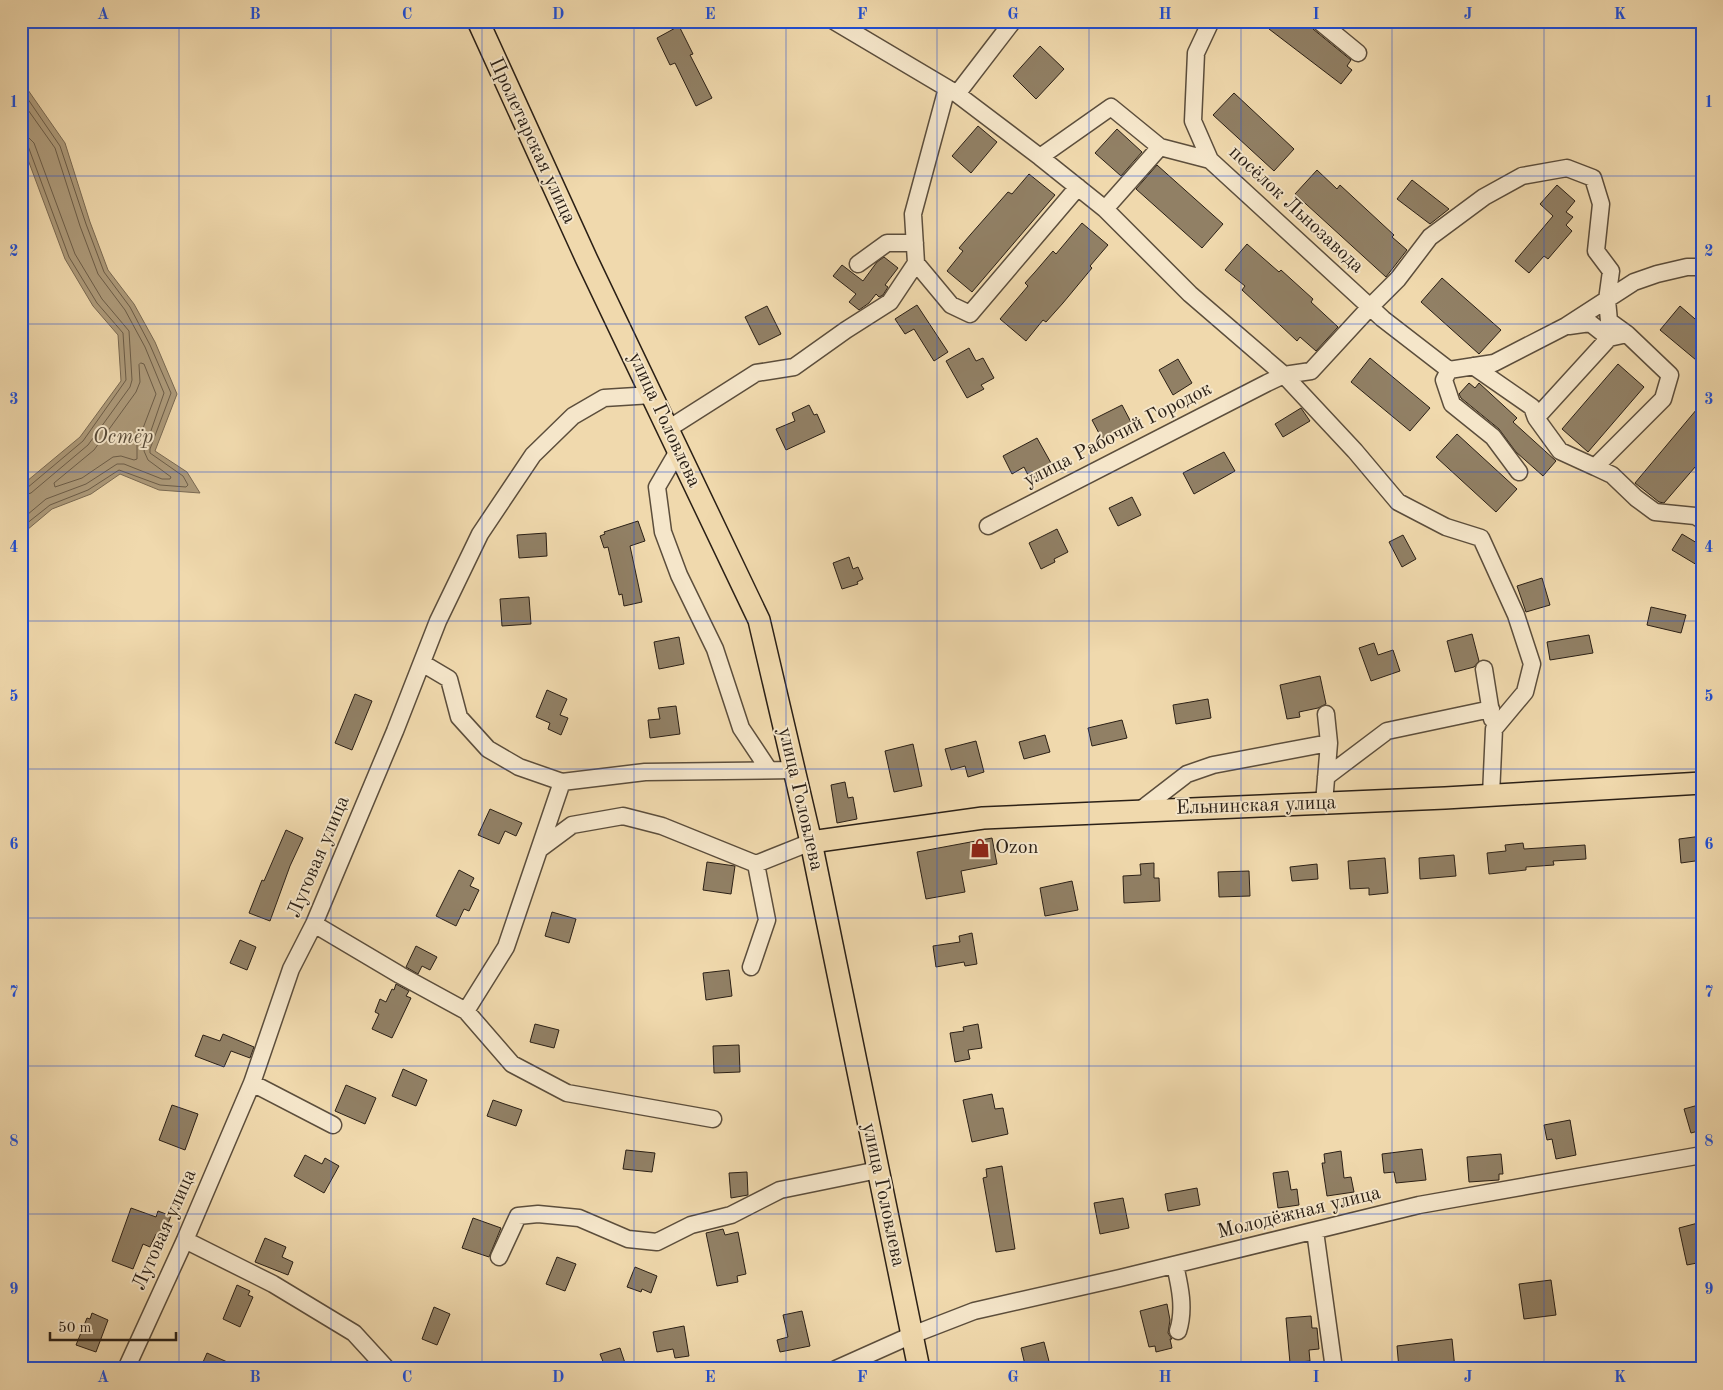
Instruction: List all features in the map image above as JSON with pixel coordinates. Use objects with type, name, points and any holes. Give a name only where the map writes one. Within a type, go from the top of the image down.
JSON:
[{"type":"main road","name":"Пролетарская улица","points":[[478,21],[587,260]]},
{"type":"main road","name":"улица Головлева","points":[[587,260],[759,620],[811,842],[919,1369]]},
{"type":"main road","name":"Ельнинская улица","points":[[811,842],[982,818],[1491,796],[1702,783]]},
{"type":"street","points":[[834,21],[952,91],[1105,209],[1190,294],[1284,375],[1355,451],[1398,502],[1446,528],[1481,538],[1516,615],[1532,664],[1525,692],[1494,728]]},
{"type":"street","points":[[668,429],[756,372],[794,367],[890,302],[916,263],[913,214],[952,91],[1013,21]]},
{"type":"street","points":[[1210,160],[1193,121],[1196,53],[1211,21]]},
{"type":"street","points":[[1319,21],[1358,53]]},
{"type":"street","name":"посёлок Льнозавода","points":[[1040,157],[1111,107],[1160,147],[1210,160],[1382,319],[1449,370]]},
{"type":"street","points":[[1105,209],[1160,147]]},
{"type":"street","name":"улица Рабочий Городок","points":[[988,526],[1267,383],[1284,375],[1311,371],[1398,279],[1430,237],[1484,197],[1522,176],[1568,168],[1593,178],[1601,204],[1596,251],[1611,271],[1607,300]]},
{"type":"street","points":[[916,263],[951,305],[970,314],[1078,188]]},
{"type":"street","points":[[858,264],[887,243],[915,243]]},
{"type":"street","points":[[1519,472],[1493,437],[1452,404],[1444,380],[1449,370],[1494,363],[1566,326],[1634,282],[1679,269],[1702,267]]},
{"type":"street","points":[[1595,467],[1662,399],[1670,375],[1627,334],[1609,320],[1607,300]]},
{"type":"street","points":[[1566,326],[1590,323],[1609,338]]},
{"type":"street","points":[[1536,418],[1609,338],[1627,334]]},
{"type":"street","points":[[1473,366],[1532,407],[1536,418],[1560,451],[1612,475],[1636,498],[1655,512],[1696,516],[1702,520]]},
{"type":"street","name":"Луговая улица","points":[[126,1369],[185,1240],[252,1082],[291,969],[314,924],[438,621],[480,534],[533,455],[573,416],[604,398],[652,395]]},
{"type":"street","points":[[678,451],[657,487],[663,532],[679,575],[715,649],[741,728],[769,770]]},
{"type":"street","points":[[422,663],[449,679],[459,716],[488,749],[519,768],[562,782],[645,772],[794,770]]},
{"type":"street","points":[[1484,669],[1494,728],[1491,796]]},
{"type":"street","points":[[1326,777],[1387,730],[1491,710]]},
{"type":"street","points":[[1324,803],[1330,743],[1326,714]]},
{"type":"street","points":[[1139,811],[1187,774],[1213,766],[1330,743]]},
{"type":"street","points":[[466,1011],[506,947],[562,782]]},
{"type":"street","points":[[540,848],[572,825],[623,816],[662,826],[756,864],[811,842]]},
{"type":"street","points":[[751,967],[767,920],[756,864]]},
{"type":"street","points":[[314,924],[400,975],[466,1011],[512,1064],[567,1093],[714,1119]]},
{"type":"street","points":[[252,1082],[333,1125]]},
{"type":"street","name":"Молодёжная улица","points":[[836,1369],[912,1334],[974,1311],[1175,1265],[1419,1205],[1702,1155]]},
{"type":"street","points":[[499,1257],[518,1216],[538,1214],[579,1218],[628,1239],[657,1242],[691,1224],[731,1215],[780,1190],[878,1170]]},
{"type":"street","points":[[1315,1231],[1334,1369]]},
{"type":"street","points":[[185,1240],[274,1284],[354,1333],[386,1369]]},
{"type":"street","points":[[1175,1265],[1182,1297],[1178,1331]]},
{"type":"water","name":"Остёр","points":[[21,80],[65,143],[90,222],[108,270],[134,304],[155,342],[177,394],[155,451],[187,472],[200,493],[159,490],[120,474],[91,494],[52,509],[21,535],[21,486],[80,437],[121,381],[118,335],[93,306],[65,259],[21,141]]},
{"type":"building","points":[[1274,21],[1309,21],[1313,29],[1351,60],[1347,66],[1352,70],[1341,84],[1269,29]]},
{"type":"building","points":[[679,26],[693,54],[690,55],[712,98],[696,106],[675,63],[670,65],[657,38]]},
{"type":"building","points":[[1040,46],[1064,69],[1036,99],[1013,76]]},
{"type":"building","points":[[1234,93],[1294,149],[1274,171],[1213,115]]},
{"type":"building","points":[[978,126],[997,142],[971,173],[952,156]]},
{"type":"building","points":[[1117,129],[1142,152],[1121,176],[1095,153]]},
{"type":"building","points":[[1157,165],[1223,224],[1202,248],[1136,189]]},
{"type":"building","points":[[1317,170],[1337,189],[1340,185],[1394,235],[1392,237],[1407,250],[1386,277],[1295,194]]},
{"type":"building","points":[[1029,174],[1055,195],[972,292],[947,271],[963,251],[959,248],[1008,192],[1012,194]]},
{"type":"building","points":[[1412,180],[1449,209],[1430,224],[1397,199]]},
{"type":"building","points":[[1557,185],[1575,201],[1566,212],[1573,217],[1566,225],[1572,231],[1548,259],[1544,256],[1529,273],[1515,261],[1553,216],[1540,204]]},
{"type":"building","points":[[1082,223],[1108,245],[1063,303],[1046,322],[1043,320],[1026,341],[1000,319],[1028,286],[1025,283],[1053,251],[1056,254]]},
{"type":"building","points":[[1247,244],[1279,272],[1281,270],[1313,299],[1311,302],[1338,327],[1316,351],[1300,337],[1297,341],[1242,290],[1245,286],[1225,270]]},
{"type":"building","points":[[884,257],[898,268],[885,285],[888,287],[883,295],[879,297],[876,294],[869,303],[859,310],[849,302],[856,294],[833,276],[842,265],[863,281],[877,262]]},
{"type":"building","points":[[1442,278],[1501,330],[1479,354],[1421,302]]},
{"type":"building","points":[[917,305],[948,352],[934,361],[914,329],[905,334],[895,319]]},
{"type":"building","points":[[767,306],[781,334],[759,345],[745,317]]},
{"type":"building","points":[[1680,306],[1702,325],[1702,365],[1660,330]]},
{"type":"building","points":[[969,348],[976,361],[983,358],[994,378],[981,385],[984,389],[967,398],[946,361]]},
{"type":"building","points":[[1370,358],[1430,408],[1410,431],[1351,382]]},
{"type":"building","points":[[1178,359],[1192,383],[1173,395],[1159,370]]},
{"type":"building","points":[[1618,364],[1644,387],[1588,452],[1562,429]]},
{"type":"building","points":[[1469,383],[1475,388],[1479,383],[1517,418],[1513,422],[1556,461],[1543,476],[1516,452],[1499,429],[1461,398],[1459,394]]},
{"type":"building","points":[[1702,403],[1702,459],[1664,503],[1659,502],[1635,483]]},
{"type":"building","points":[[809,405],[814,415],[817,414],[825,432],[786,450],[776,429],[795,421],[792,413]]},
{"type":"building","points":[[1122,405],[1132,424],[1102,439],[1092,420]]},
{"type":"building","points":[[1301,408],[1310,421],[1283,437],[1275,424]]},
{"type":"building","points":[[1457,434],[1517,489],[1496,512],[1436,457]]},
{"type":"building","points":[[1037,438],[1051,463],[1044,467],[1047,472],[1031,481],[1024,467],[1012,474],[1003,456]]},
{"type":"building","points":[[1224,452],[1235,471],[1194,494],[1183,473]]},
{"type":"building","points":[[1132,497],[1141,515],[1118,526],[1109,508]]},
{"type":"building","points":[[638,521],[645,541],[630,546],[642,602],[624,606],[622,594],[619,595],[608,547],[604,548],[600,536],[605,534],[604,532]]},
{"type":"building","points":[[1057,529],[1068,552],[1054,559],[1055,562],[1041,569],[1029,543]]},
{"type":"building","points":[[546,533],[547,556],[519,558],[517,535]]},
{"type":"building","points":[[1682,534],[1702,546],[1702,568],[1672,550]]},
{"type":"building","points":[[1403,535],[1416,559],[1402,567],[1389,542]]},
{"type":"building","points":[[849,557],[853,569],[858,567],[863,579],[857,582],[858,584],[842,589],[833,563]]},
{"type":"building","points":[[1542,578],[1550,605],[1526,612],[1517,586]]},
{"type":"building","points":[[529,597],[531,624],[502,626],[500,599]]},
{"type":"building","points":[[1651,607],[1686,615],[1681,633],[1647,625]]},
{"type":"building","points":[[1472,634],[1479,661],[1474,667],[1455,672],[1447,641]]},
{"type":"building","points":[[1589,635],[1593,653],[1550,660],[1547,642]]},
{"type":"building","points":[[679,637],[684,664],[659,669],[654,642]]},
{"type":"building","points":[[1374,643],[1378,655],[1393,650],[1400,671],[1371,681],[1359,648]]},
{"type":"building","points":[[1320,676],[1326,704],[1318,708],[1299,712],[1300,717],[1287,719],[1280,685]]},
{"type":"building","points":[[547,690],[567,699],[560,715],[568,718],[561,735],[548,729],[550,723],[536,717]]},
{"type":"building","points":[[355,694],[372,701],[352,750],[335,743]]},
{"type":"building","points":[[1208,699],[1211,718],[1176,724],[1173,705]]},
{"type":"building","points":[[676,706],[680,734],[650,738],[648,720],[660,719],[658,708]]},
{"type":"building","points":[[1122,720],[1127,738],[1092,746],[1088,728]]},
{"type":"building","points":[[1045,735],[1050,752],[1024,759],[1019,742]]},
{"type":"building","points":[[976,741],[984,772],[968,777],[965,766],[951,770],[945,749]]},
{"type":"building","points":[[913,744],[922,786],[894,792],[885,751]]},
{"type":"building","points":[[845,782],[848,798],[853,797],[857,819],[837,823],[831,785]]},
{"type":"building","points":[[490,809],[522,823],[516,836],[505,831],[499,844],[478,835]]},
{"type":"building","points":[[286,830],[303,838],[290,866],[270,921],[249,913],[262,880],[264,881]]},
{"type":"building","points":[[1702,836],[1702,860],[1681,863],[1679,839]]},
{"type":"building","points":[[992,838],[997,864],[961,871],[965,892],[926,899],[917,852]]},
{"type":"building","points":[[1523,843],[1524,849],[1585,845],[1586,859],[1553,861],[1554,865],[1526,867],[1526,870],[1489,874],[1487,853],[1506,851],[1505,845]]},
{"type":"building","points":[[1454,855],[1456,876],[1420,879],[1419,858]]},
{"type":"building","points":[[1385,858],[1388,893],[1369,895],[1369,888],[1350,889],[1348,861]]},
{"type":"building","points":[[707,862],[735,866],[731,894],[703,890]]},
{"type":"building","points":[[1154,863],[1154,878],[1159,878],[1160,901],[1124,903],[1123,876],[1141,875],[1140,864]]},
{"type":"building","points":[[1317,864],[1318,879],[1292,881],[1290,867]]},
{"type":"building","points":[[459,870],[474,878],[470,886],[479,890],[469,911],[464,909],[456,926],[436,916]]},
{"type":"building","points":[[1249,871],[1250,896],[1219,897],[1218,872]]},
{"type":"building","points":[[1072,881],[1078,910],[1045,916],[1040,888]]},
{"type":"building","points":[[552,912],[576,919],[569,943],[545,936]]},
{"type":"building","points":[[972,933],[977,964],[965,966],[964,962],[936,967],[933,946],[960,942],[959,936]]},
{"type":"building","points":[[240,940],[256,947],[247,970],[230,963]]},
{"type":"building","points":[[416,946],[437,957],[430,970],[422,966],[418,974],[406,967]]},
{"type":"building","points":[[729,970],[732,996],[706,1000],[703,973]]},
{"type":"building","points":[[396,984],[409,991],[406,996],[411,998],[392,1038],[372,1029],[379,1014],[375,1012],[380,999],[386,1002]]},
{"type":"building","points":[[535,1024],[559,1030],[554,1048],[530,1042]]},
{"type":"building","points":[[978,1024],[982,1048],[968,1050],[970,1059],[955,1062],[950,1033],[964,1031],[963,1027]]},
{"type":"building","points":[[223,1034],[254,1047],[250,1058],[231,1051],[224,1067],[195,1056],[203,1035],[220,1041]]},
{"type":"building","points":[[739,1045],[740,1072],[714,1073],[713,1046]]},
{"type":"building","points":[[403,1069],[427,1080],[416,1106],[392,1096]]},
{"type":"building","points":[[346,1085],[376,1098],[365,1124],[335,1111]]},
{"type":"building","points":[[992,1094],[995,1109],[1003,1108],[1008,1134],[972,1142],[963,1100]]},
{"type":"building","points":[[493,1100],[522,1110],[516,1126],[487,1116]]},
{"type":"building","points":[[1702,1104],[1702,1130],[1691,1133],[1684,1109]]},
{"type":"building","points":[[172,1105],[198,1114],[185,1150],[159,1140]]},
{"type":"building","points":[[1570,1120],[1576,1155],[1556,1159],[1552,1139],[1547,1140],[1544,1125]]},
{"type":"building","points":[[1422,1149],[1426,1180],[1396,1183],[1394,1172],[1384,1173],[1382,1154]]},
{"type":"building","points":[[626,1150],[655,1153],[652,1172],[623,1169]]},
{"type":"building","points":[[1341,1151],[1344,1178],[1351,1177],[1354,1192],[1327,1196],[1322,1163],[1325,1163],[1324,1154]]},
{"type":"building","points":[[1501,1154],[1503,1174],[1499,1174],[1499,1180],[1469,1182],[1467,1157]]},
{"type":"building","points":[[305,1155],[322,1164],[325,1158],[339,1166],[324,1193],[294,1176]]},
{"type":"building","points":[[1002,1166],[1015,1249],[996,1252],[983,1178],[987,1177],[986,1169]]},
{"type":"building","points":[[1288,1171],[1291,1190],[1297,1189],[1299,1205],[1278,1208],[1273,1173]]},
{"type":"building","points":[[747,1172],[748,1195],[731,1198],[729,1173]]},
{"type":"building","points":[[1197,1188],[1200,1205],[1168,1211],[1165,1194]]},
{"type":"building","points":[[1123,1198],[1129,1228],[1100,1234],[1094,1203]]},
{"type":"building","points":[[131,1208],[156,1217],[158,1211],[171,1216],[163,1236],[156,1234],[150,1247],[143,1244],[133,1269],[112,1261]]},
{"type":"building","points":[[473,1218],[501,1228],[489,1257],[462,1248]]},
{"type":"building","points":[[1698,1223],[1699,1231],[1702,1230],[1702,1262],[1687,1265],[1679,1228]]},
{"type":"building","points":[[723,1229],[725,1235],[738,1232],[746,1274],[737,1276],[738,1282],[717,1286],[706,1233]]},
{"type":"building","points":[[265,1238],[286,1247],[282,1257],[293,1262],[288,1275],[255,1262]]},
{"type":"building","points":[[557,1257],[576,1264],[565,1291],[546,1284]]},
{"type":"building","points":[[635,1267],[657,1276],[651,1293],[642,1289],[641,1292],[627,1287]]},
{"type":"building","points":[[1551,1280],[1556,1315],[1524,1319],[1519,1284]]},
{"type":"building","points":[[237,1285],[250,1291],[248,1295],[253,1297],[240,1327],[223,1319]]},
{"type":"building","points":[[1167,1304],[1170,1320],[1168,1333],[1172,1339],[1170,1339],[1172,1348],[1156,1352],[1155,1346],[1149,1347],[1140,1311]]},
{"type":"building","points":[[434,1307],[450,1314],[437,1345],[422,1339]]},
{"type":"building","points":[[802,1311],[810,1346],[780,1352],[777,1340],[788,1337],[783,1315]]},
{"type":"building","points":[[92,1313],[108,1320],[96,1352],[76,1345],[87,1318],[90,1319]]},
{"type":"building","points":[[1311,1316],[1312,1328],[1317,1328],[1319,1349],[1309,1350],[1310,1361],[1290,1363],[1286,1318]]},
{"type":"building","points":[[684,1326],[689,1356],[675,1358],[673,1349],[657,1352],[653,1332]]},
{"type":"building","points":[[1452,1339],[1455,1369],[1399,1369],[1397,1346]]},
{"type":"building","points":[[1044,1342],[1051,1369],[1026,1369],[1021,1348]]},
{"type":"building","points":[[620,1348],[627,1369],[606,1369],[600,1354]]},
{"type":"building","points":[[207,1353],[243,1369],[200,1369]]},
{"type":"place","name":"Ozon","points":[[980,848]]}]
